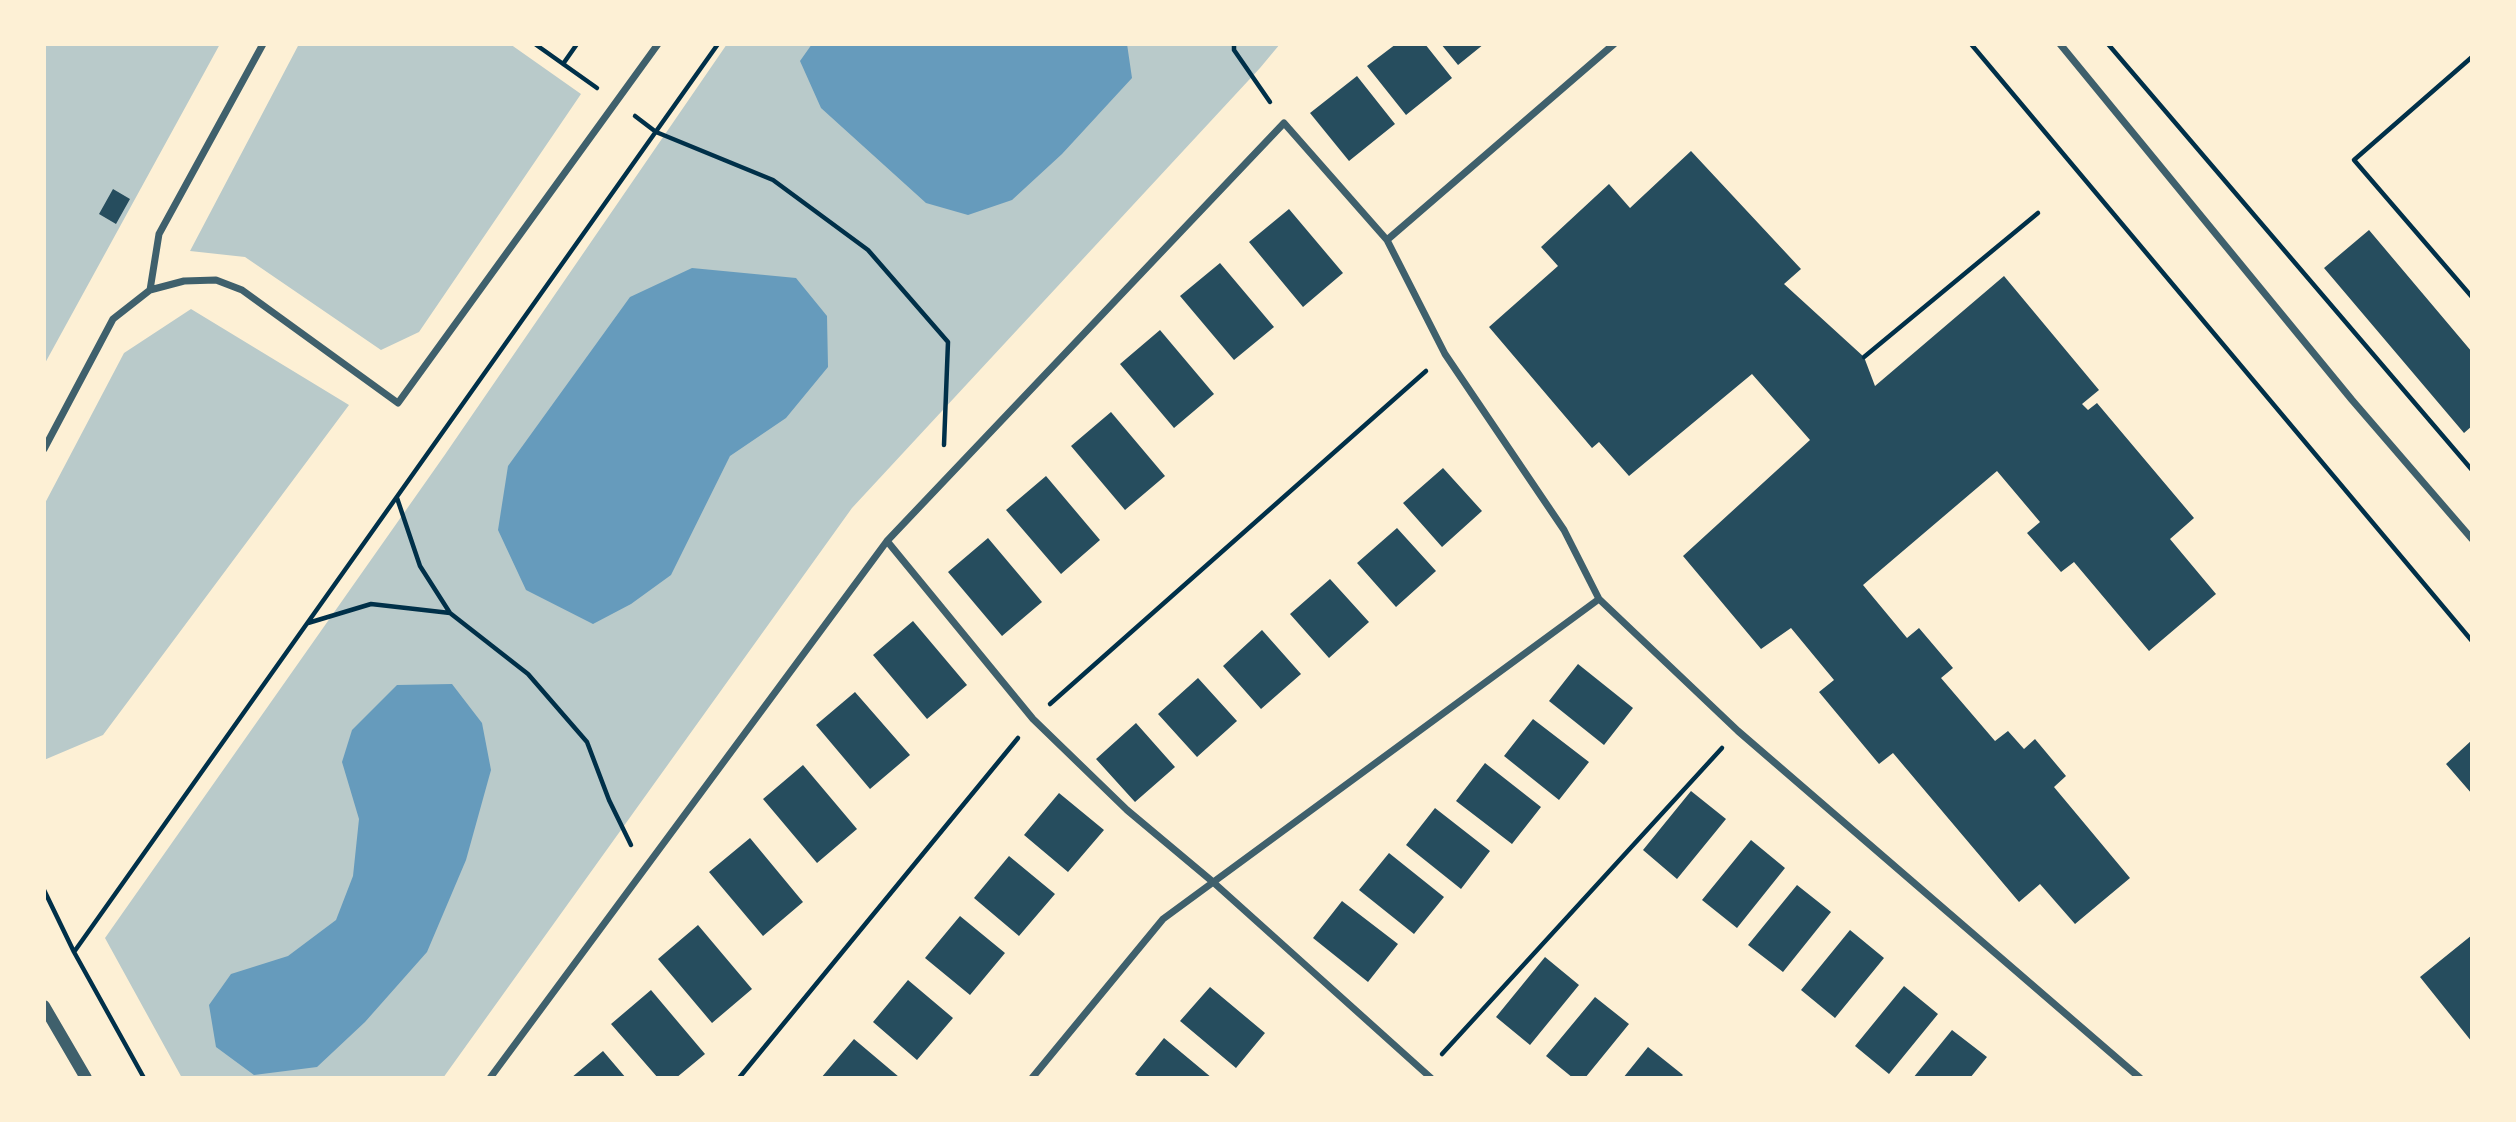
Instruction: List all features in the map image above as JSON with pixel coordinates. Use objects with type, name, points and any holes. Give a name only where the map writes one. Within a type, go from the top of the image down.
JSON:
[{"type":"street","points":[[150,290],[159,234],[262,44]]},
{"type":"street","points":[[44,449],[113,319],[150,290],[184,281],[216,280],[242,290],[398,403],[658,44]]},
{"type":"street","points":[[1387,240],[1614,44]]},
{"type":"street","points":[[2060,44],[2352,400],[2472,539]]},
{"type":"street","points":[[490,1078],[887,541],[1284,123],[1387,240],[1445,354],[1564,530],[1599,599],[1738,731],[2140,1078]]},
{"type":"street","points":[[887,541],[1033,719],[1127,810],[1213,882],[1426,1076]]},
{"type":"street","points":[[1032,1078],[1163,919],[1599,599]]},
{"type":"street","points":[[44,1006],[86,1078]]},
{"type":"path","points":[[563,64],[577,44]]},
{"type":"path","points":[[74,951],[718,44]]},
{"type":"path","points":[[1234,44],[1234,50],[1284,123]]},
{"type":"path","points":[[1971,44],[2472,641]]},
{"type":"path","points":[[2108,44],[2472,470]]},
{"type":"path","points":[[2472,57],[2354,160],[2472,298]]},
{"type":"path","points":[[656,132],[773,180],[869,250],[948,342],[942,485]]},
{"type":"path","points":[[1864,357],[2038,213]]},
{"type":"path","points":[[739,1078],[1033,719],[1445,354]]},
{"type":"path","points":[[397,497],[420,566],[450,612],[528,674],[587,742],[609,800],[643,870]]},
{"type":"path","points":[[307,623],[371,604],[450,612]]},
{"type":"path","points":[[1426,1076],[1738,731]]},
{"type":"path","points":[[44,890],[74,951],[144,1078]]},
{"type":"shaded area","points":[[44,44],[220,44],[44,365]]},
{"type":"shaded area","points":[[299,44],[510,44],[581,94],[419,332],[381,350],[245,257],[190,251]]},
{"type":"shaded area","points":[[727,44],[1280,44],[852,508],[443,1078],[182,1078],[105,938],[444,456]]},
{"type":"shaded area","points":[[191,309],[349,405],[103,735],[44,760],[44,505],[124,353]]},
{"type":"water","points":[[812,44],[1127,44],[1132,78],[1062,154],[1012,200],[968,215],[926,203],[821,108],[800,61]]},
{"type":"water","points":[[692,268],[796,278],[827,316],[828,367],[786,418],[730,456],[671,575],[631,604],[593,624],[526,590],[498,530],[508,466],[630,297]]},
{"type":"water","points":[[452,684],[482,723],[491,770],[466,860],[427,952],[365,1022],[317,1067],[254,1075],[216,1047],[209,1005],[231,974],[288,956],[336,920],[353,876],[359,819],[342,762],[352,730],[397,685]]},
{"type":"building","points":[[1396,44],[1425,44],[1452,78],[1406,115],[1367,66]]},
{"type":"building","points":[[1441,44],[1484,44],[1458,65]]},
{"type":"building","points":[[1357,76],[1395,124],[1349,161],[1310,113]]},
{"type":"building","points":[[1691,151],[1801,269],[1784,284],[1864,357],[1875,386],[2004,276],[2099,390],[2082,404],[2088,410],[2097,403],[2194,518],[2170,539],[2216,594],[2149,651],[2074,562],[2061,572],[2027,533],[2040,522],[1997,471],[1863,585],[1907,638],[1919,628],[1953,668],[1941,678],[1995,741],[2008,731],[2024,749],[2035,739],[2066,776],[2054,787],[2130,878],[2075,924],[2040,884],[2019,902],[1893,753],[1879,764],[1819,692],[1834,680],[1791,628],[1761,649],[1683,556],[1810,440],[1752,374],[1629,476],[1599,442],[1592,448],[1489,327],[1558,266],[1541,247],[1609,184],[1630,208]]},
{"type":"building","points":[[113,189],[130,199],[116,224],[99,214]]},
{"type":"building","points":[[1289,209],[1343,273],[1303,307],[1249,242]]},
{"type":"building","points":[[2369,230],[2472,352],[2472,426],[2464,433],[2324,268]]},
{"type":"building","points":[[1220,263],[1274,327],[1234,360],[1180,296]]},
{"type":"building","points":[[1160,330],[1214,394],[1174,428],[1120,364]]},
{"type":"building","points":[[1111,412],[1165,476],[1125,510],[1071,446]]},
{"type":"building","points":[[1443,468],[1482,511],[1442,547],[1403,503]]},
{"type":"building","points":[[1046,476],[1100,540],[1061,574],[1006,510]]},
{"type":"building","points":[[1397,528],[1436,571],[1396,607],[1357,563]]},
{"type":"building","points":[[988,538],[1042,602],[1002,636],[948,572]]},
{"type":"building","points":[[1330,579],[1369,622],[1329,658],[1290,614]]},
{"type":"building","points":[[913,621],[967,685],[927,719],[873,655]]},
{"type":"building","points":[[1262,630],[1301,674],[1261,709],[1223,666]]},
{"type":"building","points":[[1578,664],[1633,708],[1604,745],[1549,701]]},
{"type":"building","points":[[1198,678],[1237,721],[1197,757],[1158,714]]},
{"type":"building","points":[[855,692],[910,755],[870,789],[816,725]]},
{"type":"building","points":[[1533,719],[1589,762],[1559,800],[1504,756]]},
{"type":"building","points":[[1136,723],[1175,767],[1135,802],[1096,759]]},
{"type":"building","points":[[2472,740],[2472,794],[2446,764]]},
{"type":"building","points":[[1485,763],[1541,807],[1512,844],[1456,801]]},
{"type":"building","points":[[803,765],[857,829],[817,863],[763,799]]},
{"type":"building","points":[[1691,791],[1726,819],[1677,879],[1643,850]]},
{"type":"building","points":[[1059,793],[1104,830],[1068,872],[1024,835]]},
{"type":"building","points":[[1435,808],[1490,851],[1461,889],[1406,845]]},
{"type":"building","points":[[750,838],[803,902],[763,936],[709,872]]},
{"type":"building","points":[[1751,840],[1785,868],[1737,928],[1702,900]]},
{"type":"building","points":[[1389,853],[1444,897],[1414,934],[1359,890]]},
{"type":"building","points":[[1009,856],[1055,894],[1019,936],[974,898]]},
{"type":"building","points":[[1797,885],[1831,912],[1783,972],[1748,945]]},
{"type":"building","points":[[1342,901],[1398,944],[1368,982],[1313,938]]},
{"type":"building","points":[[960,916],[1005,953],[970,995],[925,958]]},
{"type":"building","points":[[698,925],[752,989],[712,1023],[658,959]]},
{"type":"building","points":[[1850,930],[1884,958],[1835,1018],[1801,990]]},
{"type":"building","points":[[2472,935],[2472,1042],[2420,977]]},
{"type":"building","points":[[1545,957],[1579,985],[1530,1045],[1496,1017]]},
{"type":"building","points":[[908,980],[953,1018],[917,1060],[873,1022]]},
{"type":"building","points":[[1904,986],[1938,1014],[1889,1074],[1855,1046]]},
{"type":"building","points":[[1210,987],[1265,1033],[1236,1068],[1180,1021]]},
{"type":"building","points":[[651,990],[705,1054],[676,1078],[658,1078],[611,1024]]},
{"type":"building","points":[[1595,997],[1629,1024],[1585,1078],[1573,1078],[1546,1056]]},
{"type":"building","points":[[1952,1030],[1987,1057],[1970,1078],[1913,1078]]},
{"type":"building","points":[[1164,1038],[1212,1078],[1140,1078],[1135,1074]]},
{"type":"building","points":[[854,1039],[899,1077],[821,1078]]},
{"type":"building","points":[[1648,1047],[1683,1075],[1680,1078],[1623,1078]]},
{"type":"building","points":[[603,1051],[626,1078],[571,1078]]}]
